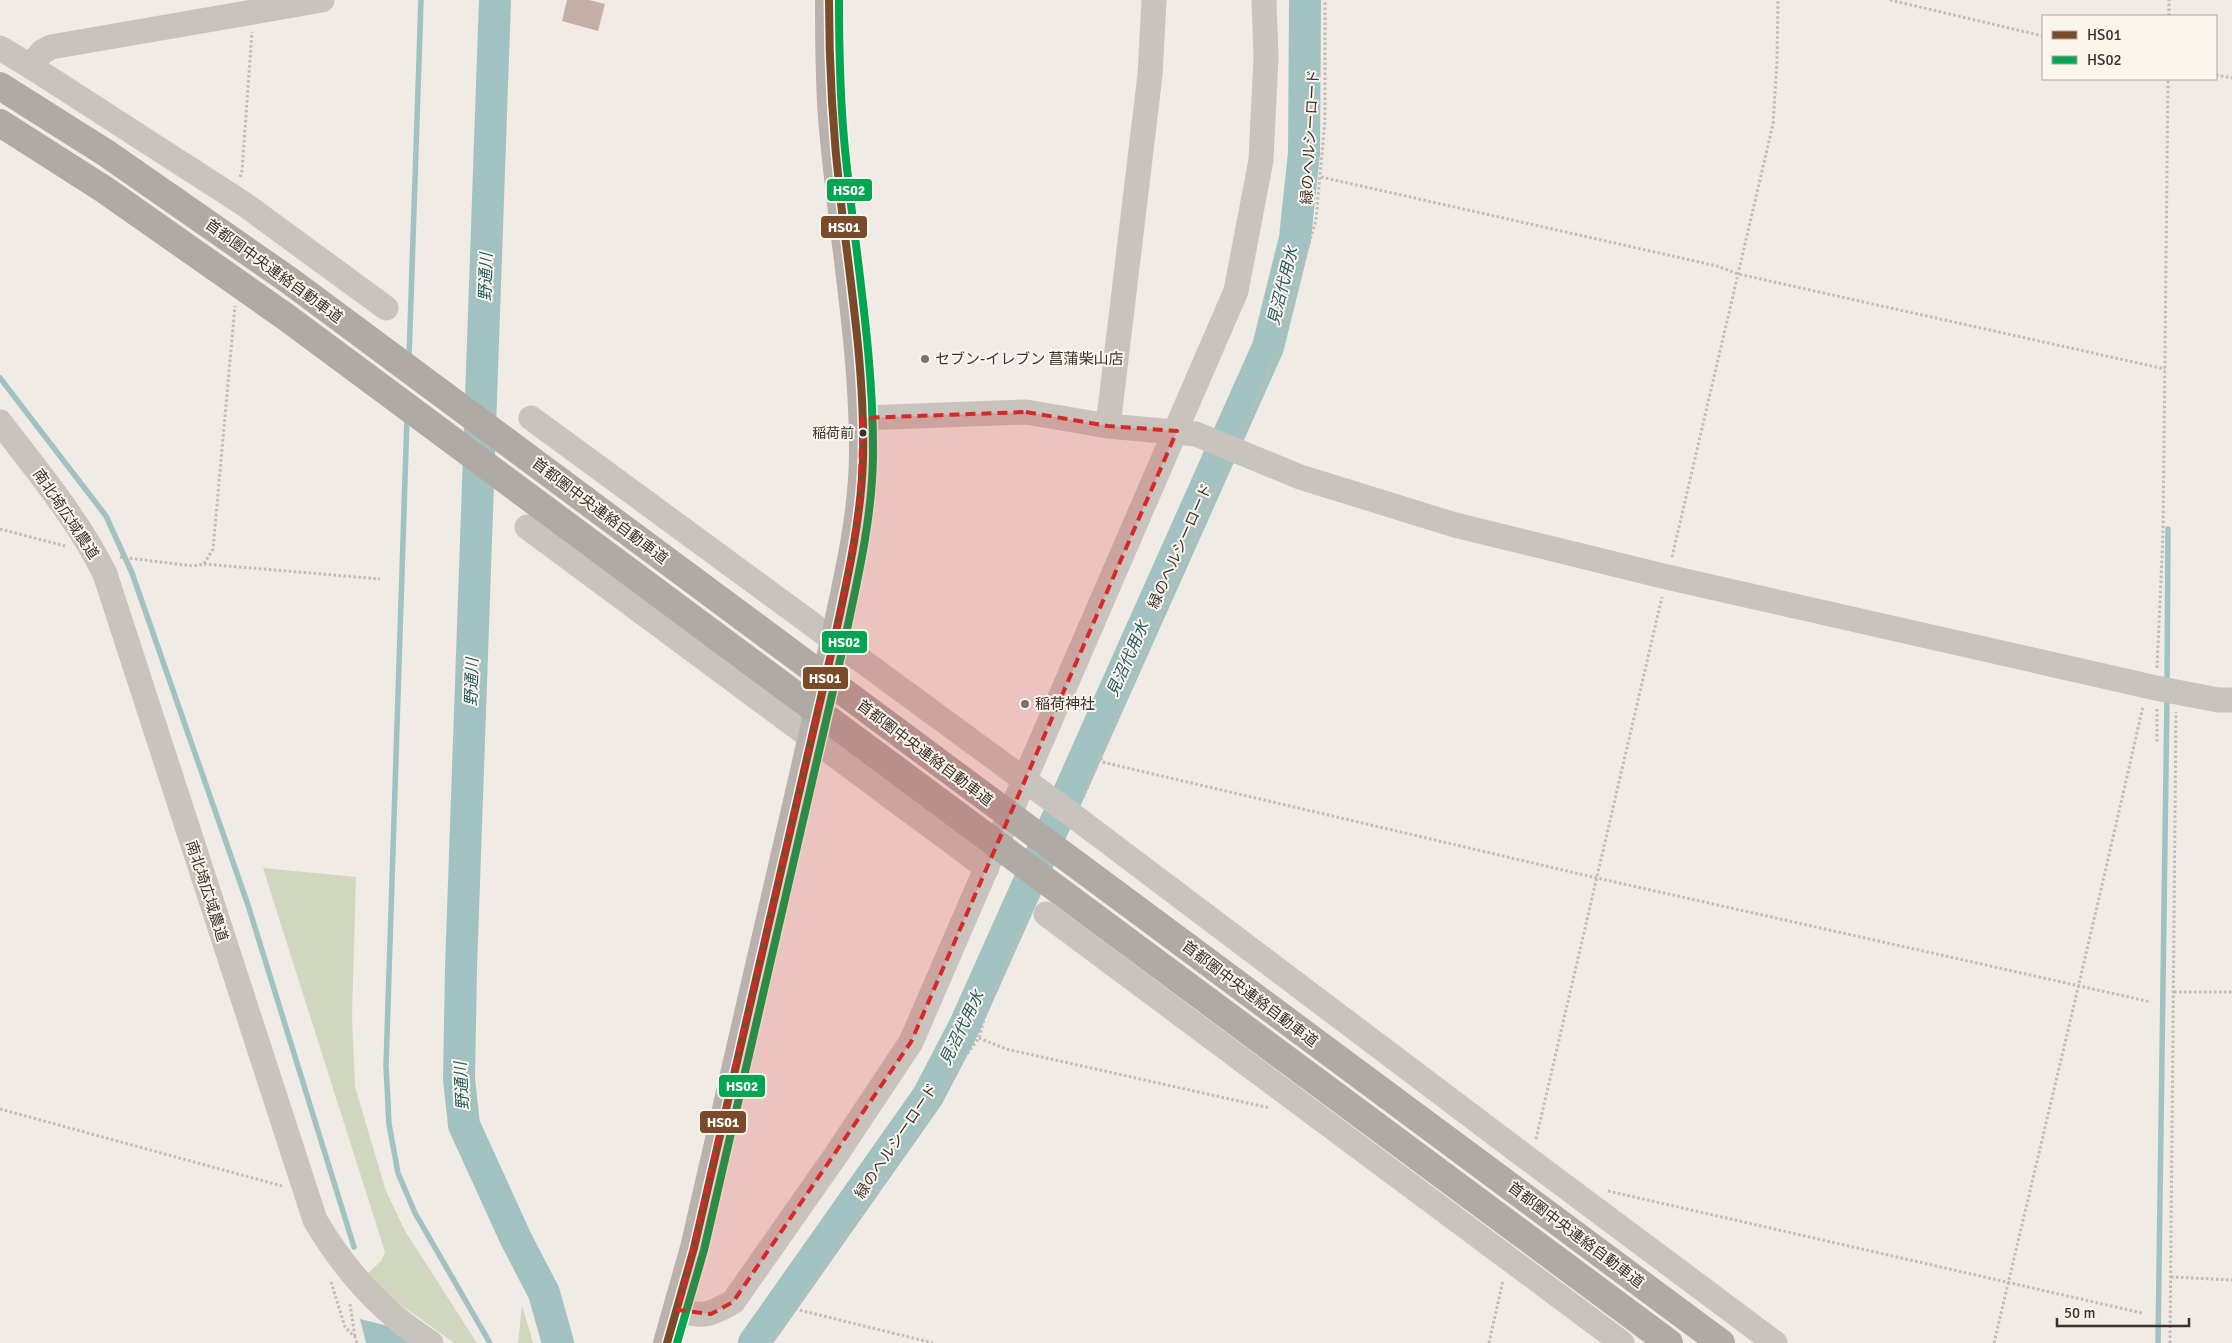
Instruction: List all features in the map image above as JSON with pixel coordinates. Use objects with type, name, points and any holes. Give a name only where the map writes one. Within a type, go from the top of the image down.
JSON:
[{"type":"highway","name":"首都圏中央連絡自動車道","points":[[0,86],[106,153],[290,281],[1721,1343]]},
{"type":"highway","name":"首都圏中央連絡自動車道","points":[[0,123],[106,190],[286,317],[1669,1343]]},
{"type":"main road","points":[[667,1343],[678,1310],[697,1238],[834,640],[852,553],[859,506],[862,418],[858,343],[832,117],[829,0]]},
{"type":"street","points":[[30,66],[42,52],[50,47],[322,0]]},
{"type":"street","points":[[1108,426],[1150,75],[1154,0]]},
{"type":"street","points":[[678,1310],[695,1315],[711,1314],[733,1302],[911,1042],[1025,781],[1186,432],[1236,291],[1261,160],[1266,58],[1264,0]]},
{"type":"street","points":[[0,48],[232,196],[386,308]]},
{"type":"street","points":[[862,418],[1026,412],[1108,426],[1186,432],[1233,448],[1300,477],[1455,525],[1667,576],[2160,688],[2218,700],[2232,700]]},
{"type":"street","points":[[531,418],[1075,816],[1578,1196],[1765,1340]]},
{"type":"street","name":"南北埼広域農道","points":[[0,422],[69,514],[104,555],[105,574],[315,1220],[349,1272],[393,1317],[431,1343]]},
{"type":"street","points":[[527,526],[987,868]]},
{"type":"street","points":[[1037,915],[1322,1118],[1622,1343]]},
{"type":"street","points":[[1322,1118],[1376,1045]]},
{"type":"street","points":[[1508,1258],[1530,1161]]},
{"type":"path","name":"緑のヘルシーロード","points":[[1079,805],[1280,343],[1316,220],[1325,120],[1325,0]]},
{"type":"path","points":[[1530,1161],[1773,124],[1778,0]]},
{"type":"path","points":[[1890,0],[2042,36]]},
{"type":"path","points":[[2169,0],[2169,15]]},
{"type":"path","points":[[232,196],[242,171],[254,13]]},
{"type":"path","points":[[2217,75],[2232,78]]},
{"type":"path","points":[[2157,742],[2163,535],[2168,80]]},
{"type":"path","points":[[1321,177],[1717,266],[1738,274],[2165,369]]},
{"type":"path","points":[[204,564],[213,549],[235,303]]},
{"type":"path","points":[[0,530],[104,555],[193,566],[204,564],[380,579]]},
{"type":"path","points":[[1994,1343],[2077,986],[2100,896],[2160,688]]},
{"type":"path","points":[[2160,688],[2174,992],[2170,1343]]},
{"type":"path","points":[[1101,758],[1102,762],[1597,878],[2152,1002]]},
{"type":"path","name":"緑のヘルシーロード","points":[[771,1343],[934,1109],[958,1066],[979,1038],[988,1006],[1037,915]]},
{"type":"path","points":[[2174,992],[2232,992]]},
{"type":"path","points":[[979,1038],[1006,1049],[1278,1110]]},
{"type":"path","points":[[0,1109],[285,1187],[302,1182]]},
{"type":"path","points":[[1578,1196],[1594,1188],[2142,1313]]},
{"type":"path","points":[[1489,1343],[1508,1258]]},
{"type":"path","points":[[2171,1277],[2232,1280]]},
{"type":"path","points":[[795,1309],[932,1343]]},
{"type":"highlighted area","points":[[1026,412],[1108,426],[1177,431],[911,1042],[733,1302],[711,1314],[678,1310],[839,619],[859,506],[862,418]]},
{"type":"green space","points":[[263,868],[356,877],[352,1017],[355,1087],[386,1191],[405,1231],[477,1343],[454,1343],[386,1294],[367,1274],[381,1261],[385,1252]]},
{"type":"green space","points":[[522,1305],[533,1343],[518,1343]]},
{"type":"water","points":[[360,1319],[388,1326],[409,1343],[366,1343]]},
{"type":"building","points":[[567,0],[589,0],[605,4],[598,31],[562,21]]},
{"type":"waterway","points":[[409,358],[421,0]]},
{"type":"waterway","name":"野通川","points":[[495,0],[461,968],[459,1079],[464,1125],[516,1239],[544,1293],[558,1343]]},
{"type":"waterway","name":"見沼代用水","points":[[754,1343],[928,1096],[965,1025],[1268,347],[1295,238],[1304,153],[1305,0]]},
{"type":"waterway","points":[[0,378],[106,516],[132,573],[248,905],[354,1247]]},
{"type":"waterway","points":[[407,417],[386,1066],[389,1124],[398,1173],[415,1213],[490,1343]]},
{"type":"waterway","points":[[2167,685],[2168,529]]},
{"type":"waterway","points":[[2158,1343],[2167,697]]},
{"type":"transit line","name":"HS01","points":[[667,1343],[694,1248],[834,641],[853,550],[862,482],[863,427],[860,363],[836,152],[829,0]]},
{"type":"transit line","name":"HS02","points":[[677,1343],[704,1250],[844,643],[863,551],[870,504],[873,457],[871,382],[844,139],[840,80],[839,0]]},
{"type":"place","name":"セブン-イレブン 菖蒲柴山店","points":[[925,359]]},
{"type":"place","name":"稲荷前","points":[[863,433]]},
{"type":"place","name":"稲荷神社","points":[[1025,704]]}]
